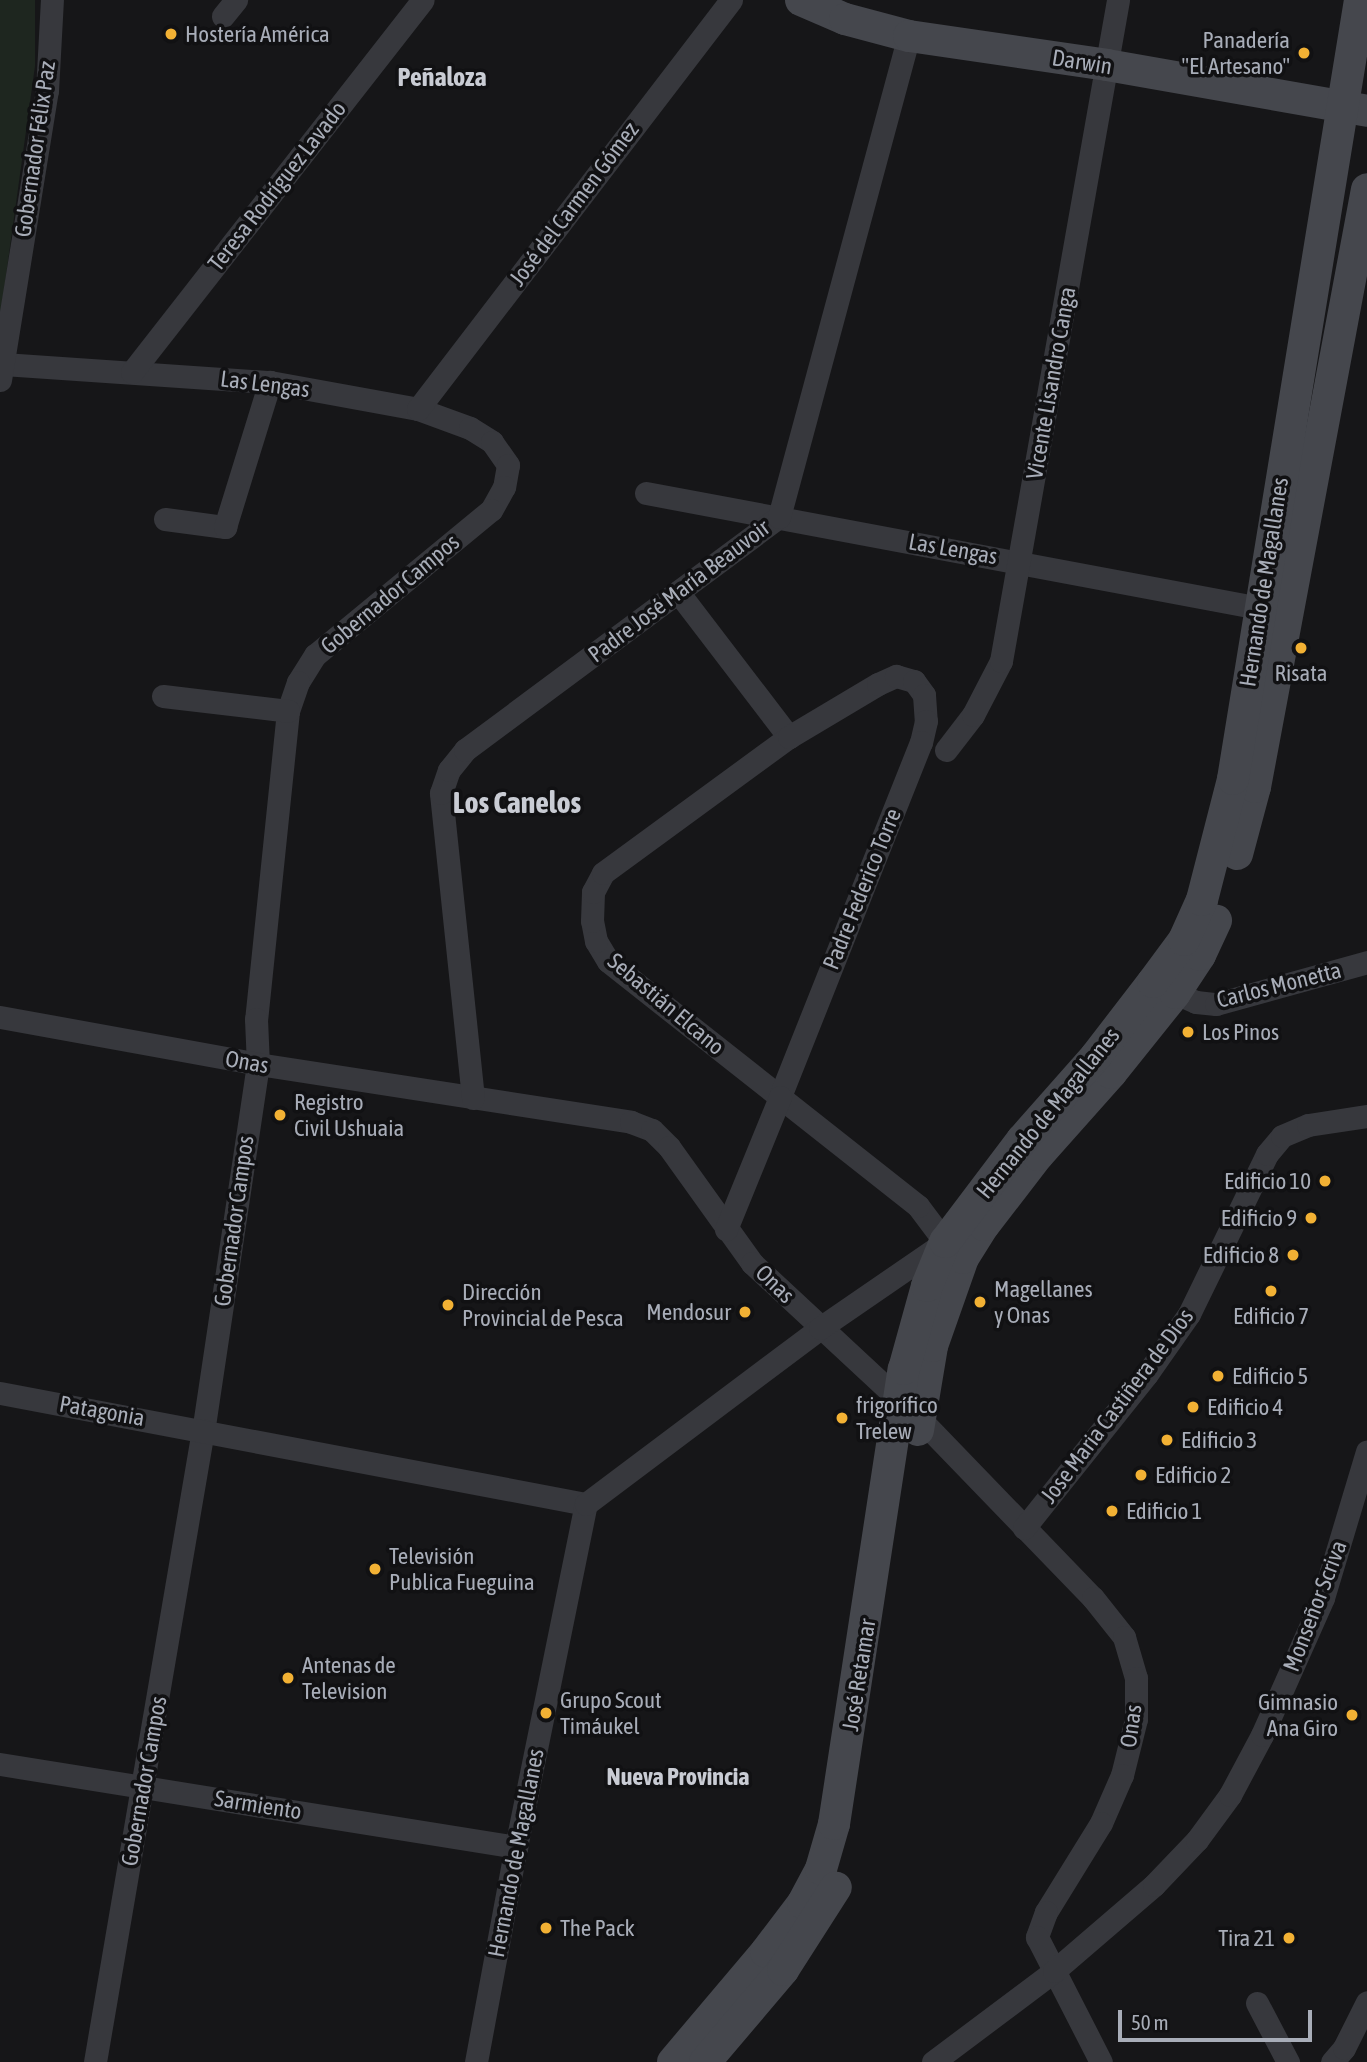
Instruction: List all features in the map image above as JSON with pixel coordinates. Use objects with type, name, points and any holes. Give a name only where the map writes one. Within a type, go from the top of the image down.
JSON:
[{"type":"main road","name":"Darwin","points":[[801,0],[847,9],[909,36],[1107,65],[1355,109]]},
{"type":"main road","name":"Hernando de Magallanes","points":[[910,1412],[963,1258],[1038,1155],[1111,1073],[1164,988],[1202,900],[1233,779],[1260,608],[1355,109],[1360,0]]},
{"type":"main road","name":"Hernando de Magallanes","points":[[945,1242],[1022,1140],[1096,1056],[1200,955],[1222,907],[1255,787],[1367,189]]},
{"type":"main road","name":"José Retamar","points":[[705,2062],[783,1970],[824,1911],[842,1875],[855,1828],[910,1412],[911,1337],[945,1242]]},
{"type":"main road","name":"José Retamar","points":[[673,2062],[766,1952],[803,1903],[821,1869],[837,1811],[910,1412]]},
{"type":"street","name":"Gobernador Félix Paz","points":[[1,370],[47,91],[52,0]]},
{"type":"street","name":"Teresa Rodríguez Lavado","points":[[132,372],[423,0]]},
{"type":"street","name":"José del Carmen Gómez","points":[[418,409],[731,0]]},
{"type":"street","name":"Vicente Lisandro Canga","points":[[946,750],[973,715],[1001,661],[1118,0]]},
{"type":"street","name":"Padre José María Beauvoir","points":[[473,1098],[441,793],[449,770],[465,750],[779,517],[909,36]]},
{"type":"street","name":"Las Lengas","points":[[1,370],[132,372],[270,382],[418,409],[470,428],[492,442],[508,465]]},
{"type":"street","points":[[165,519],[225,527],[270,382]]},
{"type":"street","name":"Gobernador Campos","points":[[95,2062],[203,1430],[258,1064],[256,1019],[288,711],[298,682],[316,655],[491,510],[504,487],[508,465]]},
{"type":"street","name":"Las Lengas","points":[[646,493],[1260,608]]},
{"type":"street","points":[[678,592],[789,737]]},
{"type":"street","name":"Padre Federico Torre","points":[[726,1229],[920,742],[926,721],[924,695],[915,681],[896,676],[789,737]]},
{"type":"street","points":[[163,696],[288,711]]},
{"type":"street","name":"Sebastián Elcano","points":[[789,737],[603,873],[593,892],[592,912],[596,941],[608,961],[918,1206],[945,1242]]},
{"type":"street","name":"Carlos Monetta","points":[[1164,988],[1196,1002],[1216,1004],[1367,962]]},
{"type":"street","name":"Onas","points":[[0,1017],[258,1064],[631,1122],[652,1130],[669,1147],[752,1263],[910,1412],[1093,1598],[1124,1637],[1136,1678],[1136,1719],[1122,1775],[1101,1823],[1046,1912],[1037,1937],[1054,1971]]},
{"type":"street","name":"Jose Maria Castiñera de Dios","points":[[1024,1528],[1147,1374],[1189,1314],[1267,1154],[1282,1136],[1308,1125],[1367,1116]]},
{"type":"street","name":"Hernando de Magallanes","points":[[477,2062],[516,1847],[586,1504],[820,1328],[945,1242]]},
{"type":"street","name":"Patagonia","points":[[0,1393],[586,1504]]},
{"type":"street","name":"Monseñor Scriva","points":[[933,2062],[1054,1971],[1154,1885],[1197,1840],[1230,1795],[1262,1735],[1323,1598],[1367,1451]]},
{"type":"street","name":"Sarmiento","points":[[0,1764],[516,1847]]},
{"type":"street","points":[[1054,1971],[1101,2062]]},
{"type":"street","points":[[1332,2062],[1344,2048],[1367,2002]]},
{"type":"street","points":[[1257,2003],[1288,2062]]},
{"type":"shaded area","points":[[0,0],[35,0],[35,66],[0,319]]},
{"type":"place","name":"Hostería América","points":[[171,34]]},
{"type":"place","name":"Panadería \"El Artesano\"","points":[[1304,53]]},
{"type":"place","name":"Risata","points":[[1301,648]]},
{"type":"place","name":"Los Pinos","points":[[1188,1032]]},
{"type":"place","name":"Registro Civil Ushuaia","points":[[280,1115]]},
{"type":"place","name":"Edificio 10","points":[[1325,1181]]},
{"type":"place","name":"Edificio 9","points":[[1311,1218]]},
{"type":"place","name":"Edificio 8","points":[[1293,1255]]},
{"type":"place","name":"Edificio 7","points":[[1271,1291]]},
{"type":"place","name":"Magellanes y Onas","points":[[980,1302]]},
{"type":"place","name":"Dirección Provincial de Pesca","points":[[448,1305]]},
{"type":"place","name":"Mendosur","points":[[745,1312]]},
{"type":"place","name":"Edificio 5","points":[[1218,1376]]},
{"type":"place","name":"Edificio 4","points":[[1193,1407]]},
{"type":"place","name":"frigorífico Trelew","points":[[842,1418]]},
{"type":"place","name":"Edificio 3","points":[[1167,1440]]},
{"type":"place","name":"Edificio 2","points":[[1141,1475]]},
{"type":"place","name":"Edificio 1","points":[[1112,1511]]},
{"type":"place","name":"Televisión Publica Fueguina","points":[[375,1569]]},
{"type":"place","name":"Antenas de Television","points":[[288,1678]]},
{"type":"place","name":"Grupo Scout Timáukel","points":[[546,1713]]},
{"type":"place","name":"Gimnasio Ana Giro","points":[[1352,1715]]},
{"type":"place","name":"The Pack","points":[[546,1928]]},
{"type":"place","name":"Tira 21","points":[[1289,1938]]},
{"type":"district","name":"Peñaloza","points":[[442,78]]},
{"type":"district","name":"Los Canelos","points":[[517,802]]},
{"type":"district","name":"Nueva Provincia","points":[[678,1777]]}]
